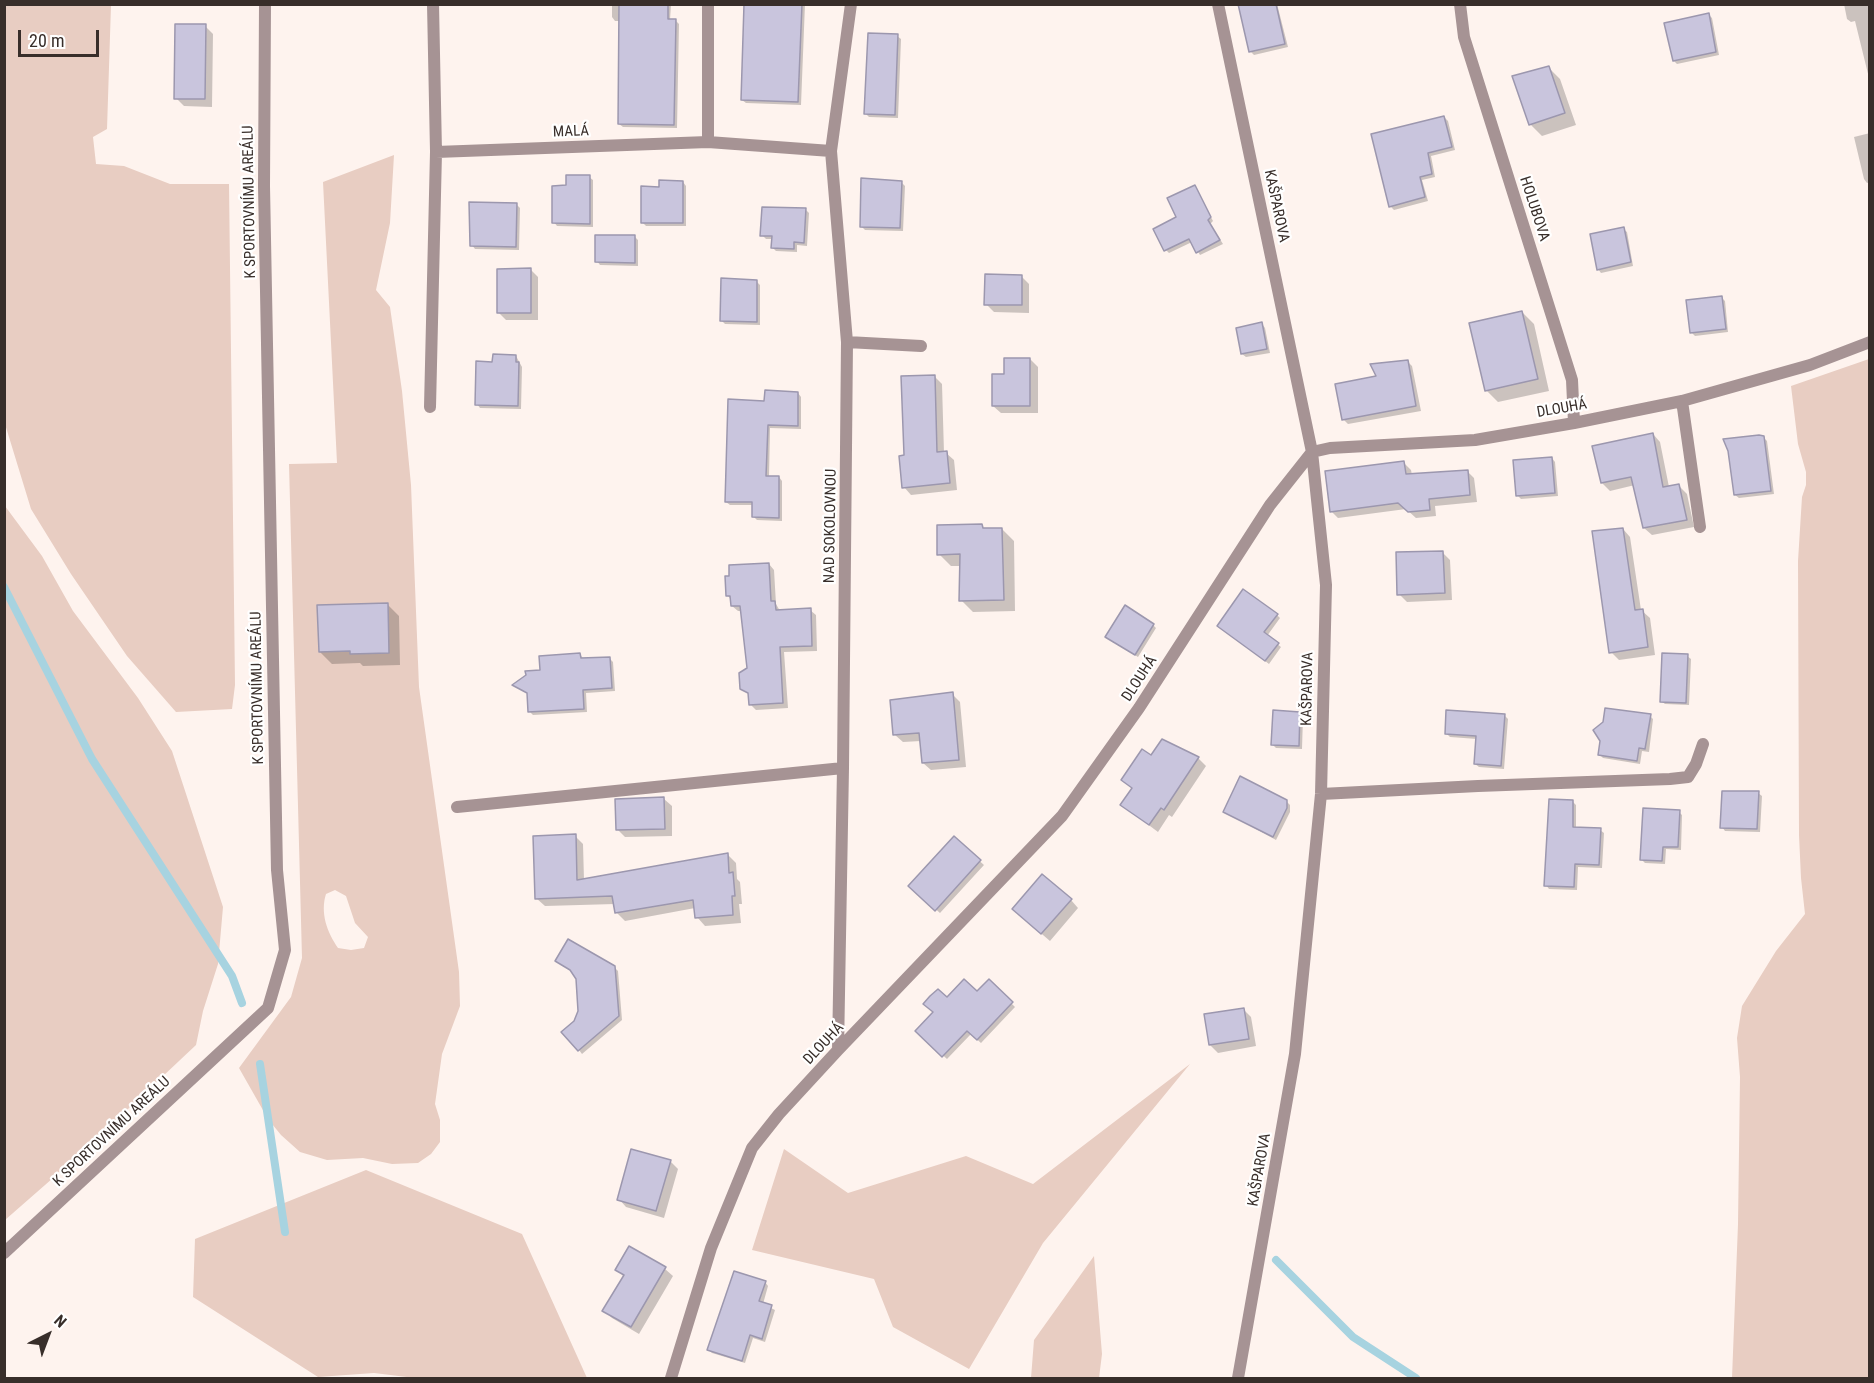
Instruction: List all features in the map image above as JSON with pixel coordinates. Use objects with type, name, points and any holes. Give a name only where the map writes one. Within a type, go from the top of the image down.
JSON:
[{"type":"street","name":"K SPORTOVNÍMU AREÁLU","points":[[4,1253],[268,1008],[285,950],[277,870],[265,198],[265,4]]},
{"type":"street","points":[[430,407],[436,152],[433,4]]},
{"type":"street","points":[[708,4],[708,142]]},
{"type":"street","name":"NAD SOKOLOVNOU","points":[[838,1050],[847,342],[831,152],[851,4]]},
{"type":"street","name":"KAŠPAROVA","points":[[1218,4],[1312,452],[1326,585],[1321,794],[1296,1054],[1238,1378]]},
{"type":"street","name":"HOLUBOVA","points":[[1460,4],[1464,37],[1572,380],[1574,423]]},
{"type":"street","name":"MALÁ","points":[[436,152],[708,142],[831,152]]},
{"type":"street","points":[[847,342],[921,346]]},
{"type":"street","name":"DLOUHÁ","points":[[671,1378],[711,1248],[752,1148],[779,1114],[838,1050],[1062,816],[1139,708],[1270,505],[1312,452],[1330,448],[1475,440],[1574,423],[1682,401],[1810,365],[1869,342]]},
{"type":"street","points":[[1682,401],[1700,527]]},
{"type":"street","points":[[1321,794],[1688,777],[1696,764],[1703,744]]},
{"type":"street","points":[[457,807],[843,768]]},
{"type":"shaded area","points":[[4,5],[111,5],[107,129],[93,137],[96,164],[124,166],[170,184],[229,184],[235,685],[232,709],[176,712],[127,656],[71,574],[31,509],[5,424]]},
{"type":"shaded area","points":[[394,155],[390,223],[376,290],[390,307],[402,391],[411,485],[419,687],[459,972],[460,1006],[442,1054],[435,1104],[440,1120],[440,1142],[431,1154],[418,1163],[392,1164],[363,1158],[327,1160],[300,1152],[281,1135],[268,1119],[239,1068],[291,997],[302,958],[289,464],[337,463],[323,182]],"holes":[[[335,890],[346,896],[355,923],[368,937],[364,948],[351,950],[338,948],[328,929],[324,915],[326,894]]]},
{"type":"shaded area","points":[[1869,359],[1869,1378],[1732,1378],[1738,1224],[1740,1077],[1737,1038],[1742,1006],[1776,951],[1805,914],[1799,835],[1798,561],[1806,472],[1798,444],[1791,386]]},
{"type":"shaded area","points":[[5,506],[42,556],[73,611],[138,698],[172,751],[223,907],[218,964],[203,1011],[196,1045],[77,1157],[5,1220]]},
{"type":"shaded area","points":[[1190,1064],[1043,1243],[969,1369],[893,1327],[874,1279],[752,1250],[784,1149],[848,1193],[966,1156],[1033,1184]]},
{"type":"shaded area","points":[[366,1170],[522,1234],[587,1378],[415,1378],[374,1373],[318,1377],[193,1297],[195,1239]]},
{"type":"shaded area","points":[[1094,1256],[1102,1354],[1099,1378],[1031,1378],[1034,1340]]},
{"type":"building","points":[[619,4],[668,4],[668,19],[676,19],[674,125],[618,124]]},
{"type":"building","points":[[744,4],[802,4],[798,102],[741,100]]},
{"type":"building","points":[[1238,4],[1276,4],[1285,44],[1249,52]]},
{"type":"building","points":[[1709,13],[1716,52],[1673,61],[1664,23]]},
{"type":"building","points":[[175,24],[206,24],[205,99],[174,99]]},
{"type":"building","points":[[868,33],[898,34],[895,115],[864,114]]},
{"type":"building","points":[[1549,66],[1565,113],[1529,125],[1512,76]]},
{"type":"building","points":[[1444,116],[1452,147],[1428,153],[1432,174],[1420,177],[1425,197],[1389,207],[1371,134]]},
{"type":"building","points":[[566,175],[590,175],[590,224],[552,223],[552,186],[566,185]]},
{"type":"building","points":[[861,178],[902,181],[900,228],[860,227]]},
{"type":"building","points":[[659,180],[683,181],[683,223],[641,223],[641,186],[659,187]]},
{"type":"building","points":[[1195,185],[1211,217],[1208,220],[1220,240],[1196,253],[1189,239],[1164,251],[1153,229],[1176,217],[1167,198]]},
{"type":"building","points":[[469,202],[517,203],[516,247],[470,246]]},
{"type":"building","points":[[762,207],[806,208],[804,243],[794,242],[794,249],[771,248],[772,236],[760,236]]},
{"type":"building","points":[[1624,227],[1631,262],[1597,270],[1590,234]]},
{"type":"building","points":[[595,235],[635,235],[635,263],[595,262]]},
{"type":"building","points":[[531,268],[531,313],[497,313],[497,269]]},
{"type":"building","points":[[985,274],[1022,275],[1022,305],[984,305]]},
{"type":"building","points":[[721,278],[757,280],[757,322],[720,321]]},
{"type":"building","points":[[1722,296],[1726,329],[1690,333],[1686,300]]},
{"type":"building","points":[[1522,311],[1538,379],[1485,391],[1469,323]]},
{"type":"building","points":[[1262,322],[1267,349],[1241,354],[1236,328]]},
{"type":"building","points":[[493,354],[516,355],[516,362],[519,362],[518,406],[475,405],[476,361],[492,362]]},
{"type":"building","points":[[1004,358],[1030,358],[1030,406],[992,406],[992,374],[1004,374]]},
{"type":"building","points":[[1408,360],[1416,406],[1342,420],[1335,384],[1376,376],[1370,364]]},
{"type":"building","points":[[935,375],[937,452],[947,451],[950,483],[902,488],[899,456],[904,455],[901,376]]},
{"type":"building","points":[[765,390],[798,392],[798,426],[768,425],[766,476],[779,476],[779,518],[752,517],[752,502],[725,502],[728,399],[764,401]]},
{"type":"building","points":[[1653,433],[1663,487],[1679,484],[1687,520],[1643,528],[1631,477],[1601,483],[1592,446]]},
{"type":"building","points":[[1764,436],[1771,491],[1734,495],[1728,451],[1723,439]]},
{"type":"building","points":[[1552,457],[1555,493],[1516,496],[1513,460]]},
{"type":"building","points":[[1404,461],[1406,474],[1468,470],[1470,495],[1429,499],[1430,510],[1408,512],[1398,503],[1330,512],[1325,471]]},
{"type":"building","points":[[982,524],[983,528],[1002,528],[1004,600],[959,601],[960,554],[937,555],[937,525]]},
{"type":"building","points":[[1623,528],[1635,610],[1643,609],[1648,647],[1609,653],[1592,531]]},
{"type":"building","points":[[1443,551],[1445,593],[1397,595],[1396,552]]},
{"type":"building","points":[[769,563],[771,601],[775,601],[776,610],[811,608],[812,646],[780,647],[783,703],[749,705],[748,693],[740,689],[739,673],[747,668],[740,606],[731,606],[730,596],[726,596],[725,576],[729,576],[729,565]]},
{"type":"building","points":[[1243,589],[1278,614],[1264,632],[1279,643],[1265,661],[1217,626]]},
{"type":"building","points":[[388,603],[389,653],[319,652],[317,605]]},
{"type":"building","points":[[1125,605],[1154,624],[1135,655],[1105,637]]},
{"type":"building","points":[[580,653],[581,658],[610,657],[612,688],[583,690],[584,709],[528,712],[527,693],[512,685],[526,675],[525,671],[540,670],[539,656]]},
{"type":"building","points":[[1662,653],[1688,654],[1686,703],[1660,702]]},
{"type":"building","points":[[953,692],[959,760],[922,763],[919,733],[893,735],[890,700]]},
{"type":"building","points":[[1605,708],[1651,714],[1645,749],[1639,748],[1637,761],[1598,755],[1600,741],[1593,730],[1603,722]]},
{"type":"building","points":[[1273,710],[1300,712],[1299,746],[1271,745]]},
{"type":"building","points":[[1446,710],[1505,714],[1501,766],[1474,764],[1476,736],[1445,734]]},
{"type":"building","points":[[1162,739],[1199,757],[1164,810],[1161,808],[1149,825],[1120,805],[1132,788],[1121,780],[1142,749],[1151,755]]},
{"type":"building","points":[[1240,776],[1287,800],[1287,808],[1273,837],[1223,812]]},
{"type":"building","points":[[1722,791],[1759,791],[1757,829],[1720,828]]},
{"type":"building","points":[[664,797],[665,829],[616,830],[615,799]]},
{"type":"building","points":[[1549,799],[1573,800],[1573,827],[1601,828],[1599,865],[1575,864],[1574,887],[1544,886]]},
{"type":"building","points":[[1643,808],[1680,810],[1678,847],[1663,847],[1662,861],[1640,860]]},
{"type":"building","points":[[576,834],[577,880],[728,853],[729,873],[733,872],[735,896],[732,896],[733,915],[695,918],[693,900],[615,913],[612,896],[535,899],[533,836]]},
{"type":"building","points":[[954,836],[981,860],[935,911],[908,886]]},
{"type":"building","points":[[1042,874],[1072,899],[1041,934],[1012,909]]},
{"type":"building","points":[[568,939],[615,966],[619,1016],[578,1051],[561,1032],[574,1021],[578,1011],[576,979],[570,970],[555,961]]},
{"type":"building","points":[[964,979],[977,991],[989,979],[1013,1002],[977,1040],[967,1031],[942,1057],[915,1031],[933,1012],[923,1004],[930,996],[938,989],[947,997]]},
{"type":"building","points":[[1244,1008],[1249,1039],[1209,1045],[1204,1014]]},
{"type":"building","points":[[631,1149],[671,1160],[656,1211],[617,1200]]},
{"type":"building","points":[[629,1246],[666,1267],[631,1327],[602,1311],[624,1275],[615,1270]]},
{"type":"building","points":[[734,1271],[766,1281],[759,1301],[772,1305],[762,1339],[750,1335],[742,1361],[707,1350]]},
{"type":"waterway","points":[[4,587],[92,759],[232,976],[242,1003]]},
{"type":"waterway","points":[[260,1064],[285,1232]]},
{"type":"waterway","points":[[1276,1260],[1353,1337],[1416,1378]]}]
